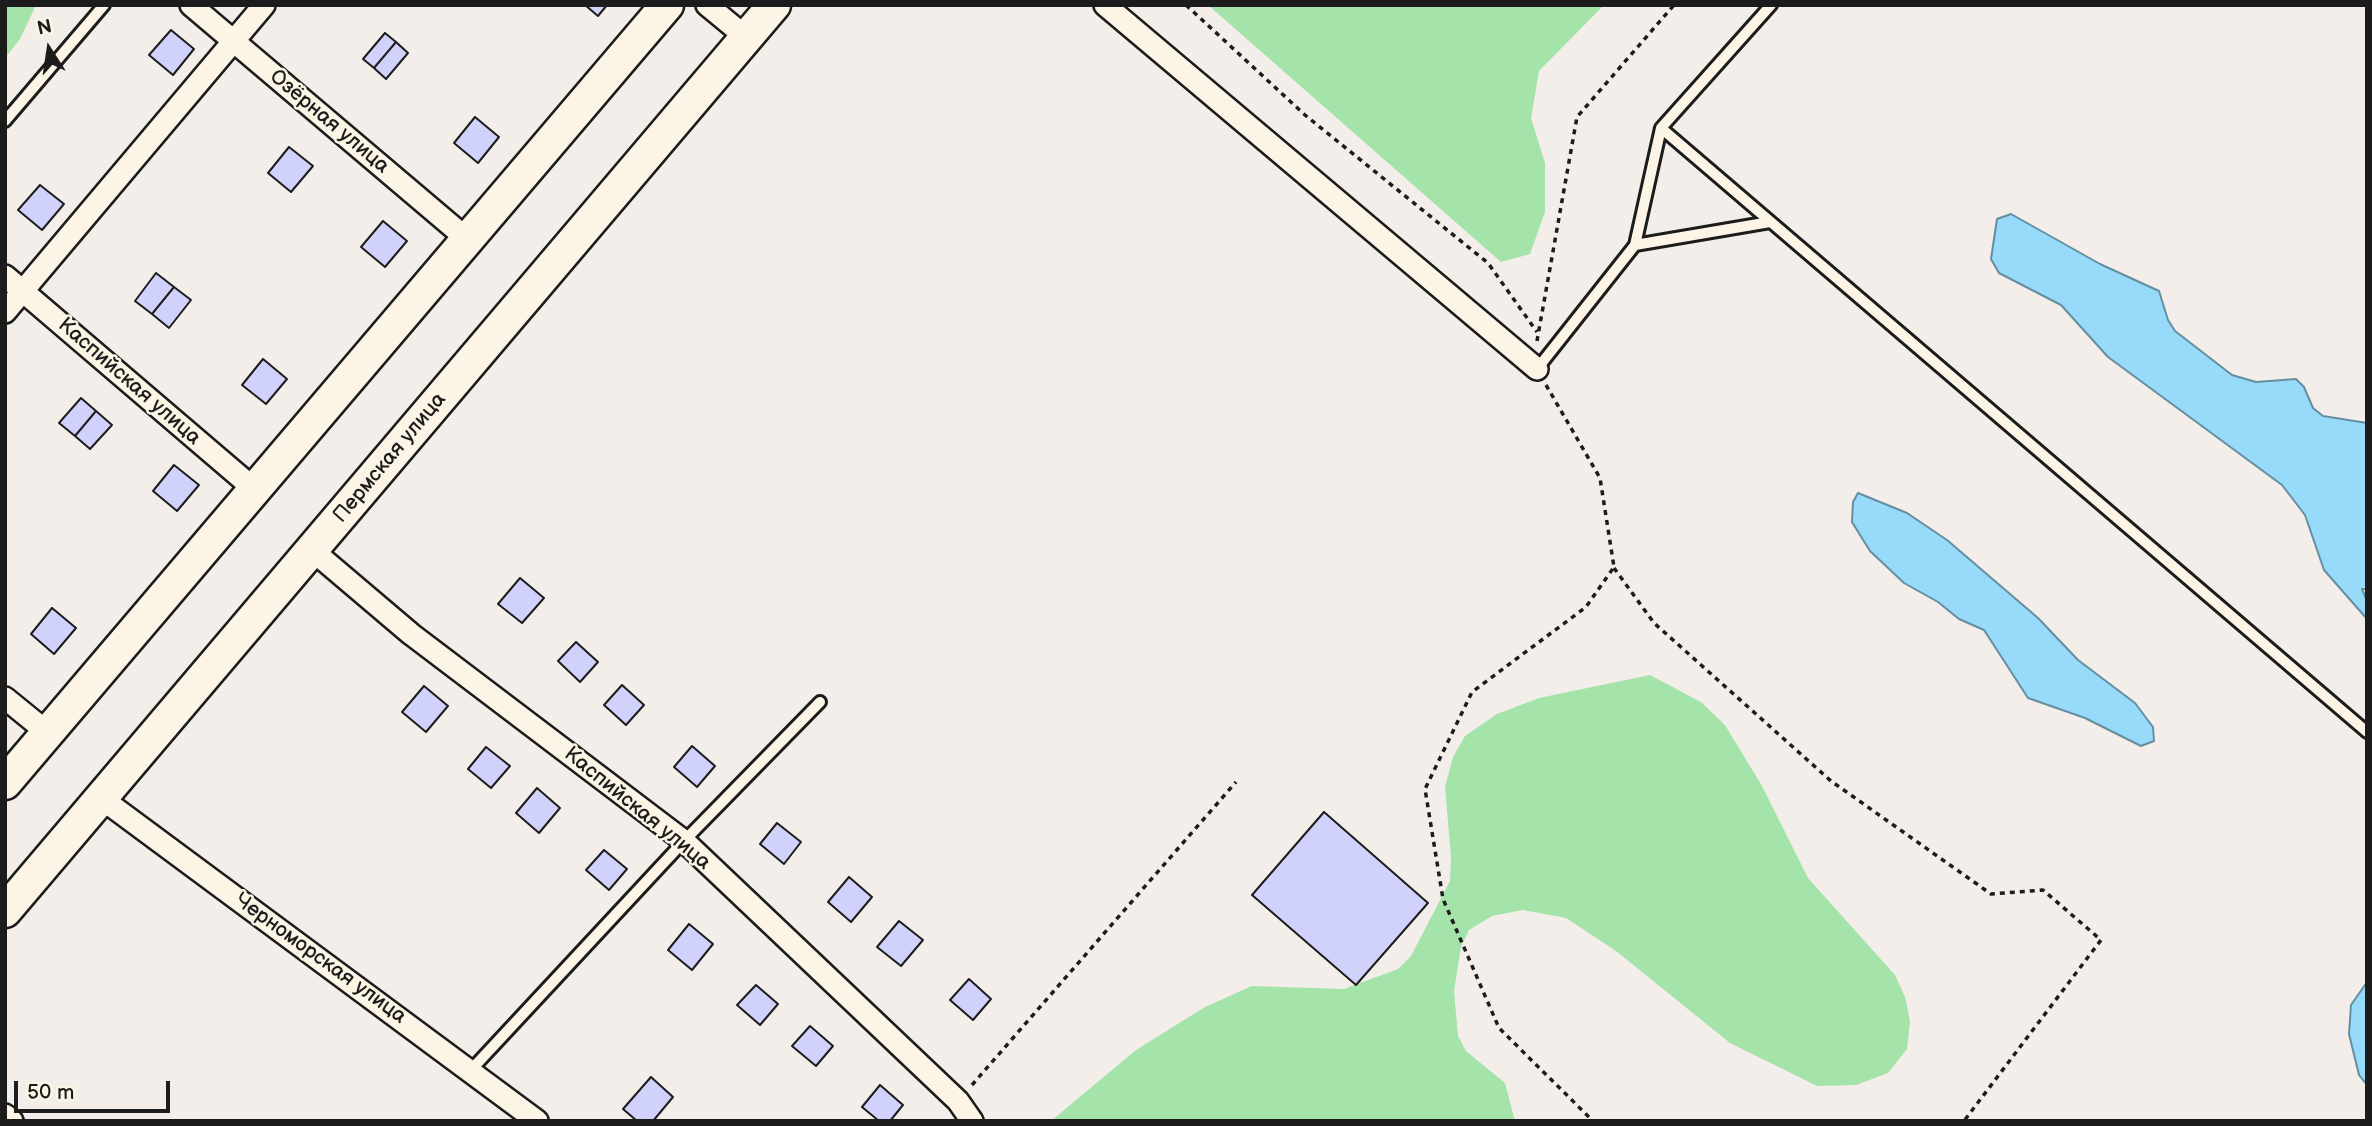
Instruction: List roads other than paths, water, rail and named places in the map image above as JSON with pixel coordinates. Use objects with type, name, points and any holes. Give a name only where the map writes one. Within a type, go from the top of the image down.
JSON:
[{"type":"street","name":"Озёрная улица","points":[[191,5],[467,239]]},
{"type":"street","points":[[5,312],[264,5]]},
{"type":"street","points":[[5,783],[253,488],[667,5]]},
{"type":"street","points":[[707,5],[747,38]]},
{"type":"street","name":"Пермская улица","points":[[5,911],[774,5]]},
{"type":"street","points":[[1105,5],[1537,369]]},
{"type":"street","name":"Каспийская улица","points":[[5,276],[253,488]]},
{"type":"street","name":"Каспийская улица","points":[[312,550],[411,634],[684,842],[958,1101],[972,1121]]},
{"type":"street","points":[[5,698],[48,733]]},
{"type":"street","name":"Черноморская улица","points":[[101,799],[537,1121]]},
{"type":"street","points":[[5,1115],[12,1121]]},
{"type":"lane","points":[[5,121],[104,5]]},
{"type":"lane","points":[[1537,369],[1635,245],[1661,128],[1771,5]]},
{"type":"lane","points":[[1661,128],[2367,732]]},
{"type":"lane","points":[[1635,245],[1770,222]]},
{"type":"lane","points":[[471,1070],[684,842],[820,702]]},
{"type":"water","points":[[2011,214],[2100,264],[2159,291],[2168,320],[2175,331],[2232,375],[2256,382],[2296,379],[2304,387],[2313,408],[2323,416],[2367,423],[2367,589],[2362,589],[2367,601],[2367,619],[2324,570],[2305,515],[2282,485],[2108,357],[2061,305],[1999,273],[1991,259],[1997,219]]},
{"type":"water","points":[[1858,493],[1907,513],[1947,540],[2038,618],[2078,660],[2135,703],[2153,727],[2154,741],[2141,746],[2085,718],[2028,698],[1984,630],[1959,619],[1938,602],[1904,583],[1870,551],[1852,522],[1853,502]]},
{"type":"water","points":[[2367,982],[2367,1085],[2359,1075],[2349,1034],[2351,1005]]}]
